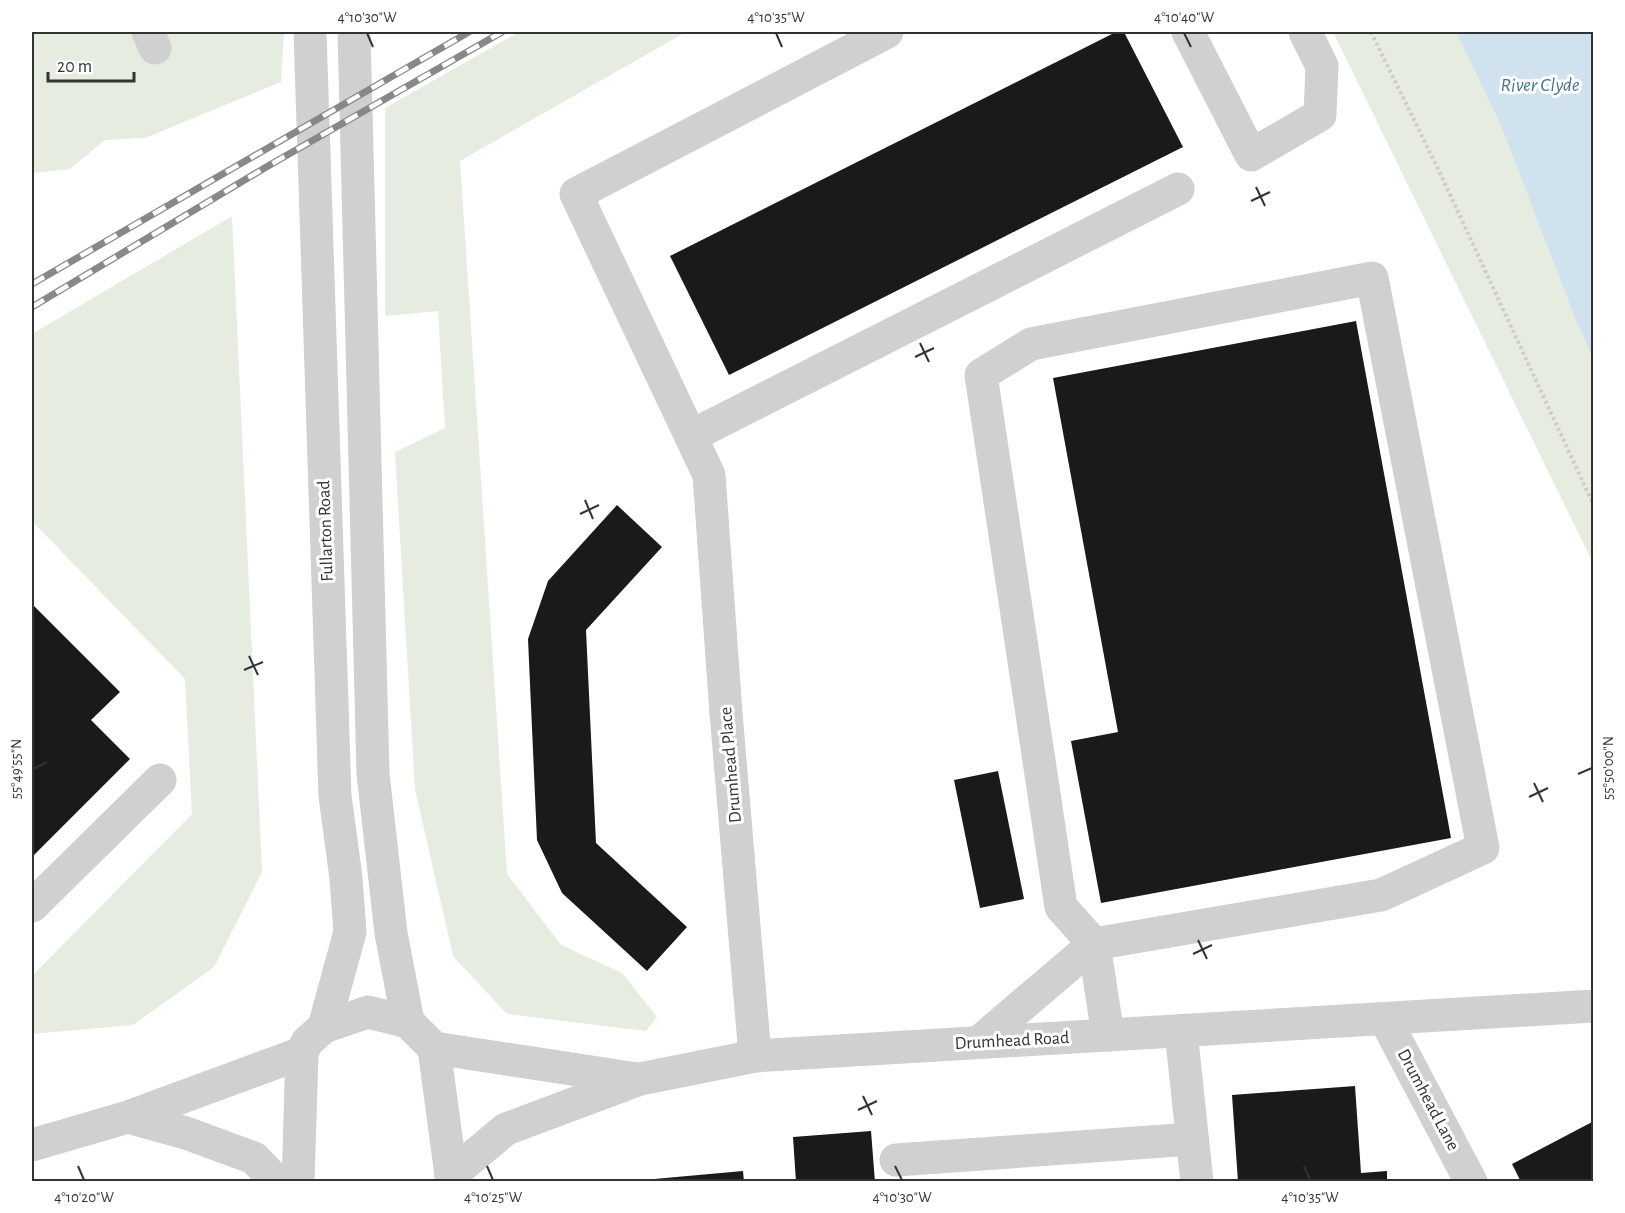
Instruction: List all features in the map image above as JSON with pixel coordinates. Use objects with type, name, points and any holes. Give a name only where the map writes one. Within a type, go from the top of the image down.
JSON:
[{"type":"street","name":"Fullarton Road","points":[[310,32],[335,796],[346,878],[350,932],[324,1027]]},
{"type":"street","points":[[354,32],[373,774],[391,933],[408,1022]]},
{"type":"street","points":[[887,32],[576,194],[691,436],[1178,189]]},
{"type":"street","points":[[1188,32],[1251,155],[1320,116],[1322,66],[1305,32]]},
{"type":"street","points":[[979,1042],[1094,944],[1381,895],[1484,848],[1372,278],[1031,344],[981,375],[1061,907],[1094,944],[1108,1035]]},
{"type":"street","name":"Drumhead Place","points":[[691,436],[709,475],[755,1056]]},
{"type":"street","points":[[32,906],[160,780]]},
{"type":"street","name":"Drumhead Road","points":[[640,1079],[755,1056],[1593,1006]]},
{"type":"street","points":[[298,1182],[302,1053],[307,1042],[324,1027],[368,1012],[408,1022],[434,1048],[640,1079]]},
{"type":"street","name":"Drumhead Lane","points":[[1385,1019],[1472,1182]]},
{"type":"street","points":[[1181,1031],[1197,1182]]},
{"type":"street","points":[[434,1048],[451,1178]]},
{"type":"street","points":[[32,1145],[128,1117],[302,1053]]},
{"type":"street","points":[[451,1178],[506,1130],[640,1079]]},
{"type":"street","points":[[128,1117],[186,1133],[254,1158],[277,1182]]},
{"type":"street","points":[[896,1160],[1192,1139]]},
{"type":"path","points":[[1371,32],[1441,175],[1593,506]]},
{"type":"shaded area","points":[[32,32],[284,32],[281,82],[145,138],[105,140],[70,169],[32,173]]},
{"type":"shaded area","points":[[519,32],[686,32],[460,161],[507,874],[561,945],[622,973],[657,1017],[646,1031],[507,1014],[453,956],[415,789],[395,452],[445,428],[438,311],[385,316],[385,108]]},
{"type":"shaded area","points":[[1333,32],[1456,32],[1501,126],[1576,321],[1593,359],[1593,563]]},
{"type":"shaded area","points":[[232,216],[262,872],[214,967],[133,1025],[32,1034],[32,976],[192,814],[185,679],[32,521],[32,334]]},
{"type":"water","name":"River Clyde","points":[[1456,32],[1593,32],[1593,359],[1576,321],[1501,126]]},
{"type":"building","points":[[1116,32],[1124,32],[1183,147],[729,375],[670,256]]},
{"type":"building","points":[[1356,321],[1451,838],[1101,903],[1071,741],[1118,732],[1053,378]]},
{"type":"building","points":[[617,505],[662,547],[586,630],[596,843],[687,927],[647,971],[562,893],[537,840],[528,639],[548,581]]},
{"type":"building","points":[[32,604],[120,692],[91,720],[130,759],[32,857]]},
{"type":"building","points":[[998,771],[1024,899],[980,908],[954,780]]},
{"type":"building","points":[[1355,1086],[1361,1173],[1387,1171],[1387,1182],[1238,1182],[1232,1095]]},
{"type":"building","points":[[1594,1121],[1594,1182],[1521,1182],[1512,1164]]},
{"type":"building","points":[[871,1131],[875,1182],[796,1182],[793,1137]]},
{"type":"building","points":[[743,1171],[744,1182],[643,1182],[643,1180]]},
{"type":"railway","points":[[32,284],[469,32]]},
{"type":"railway","points":[[32,307],[268,166],[502,32]]}]
